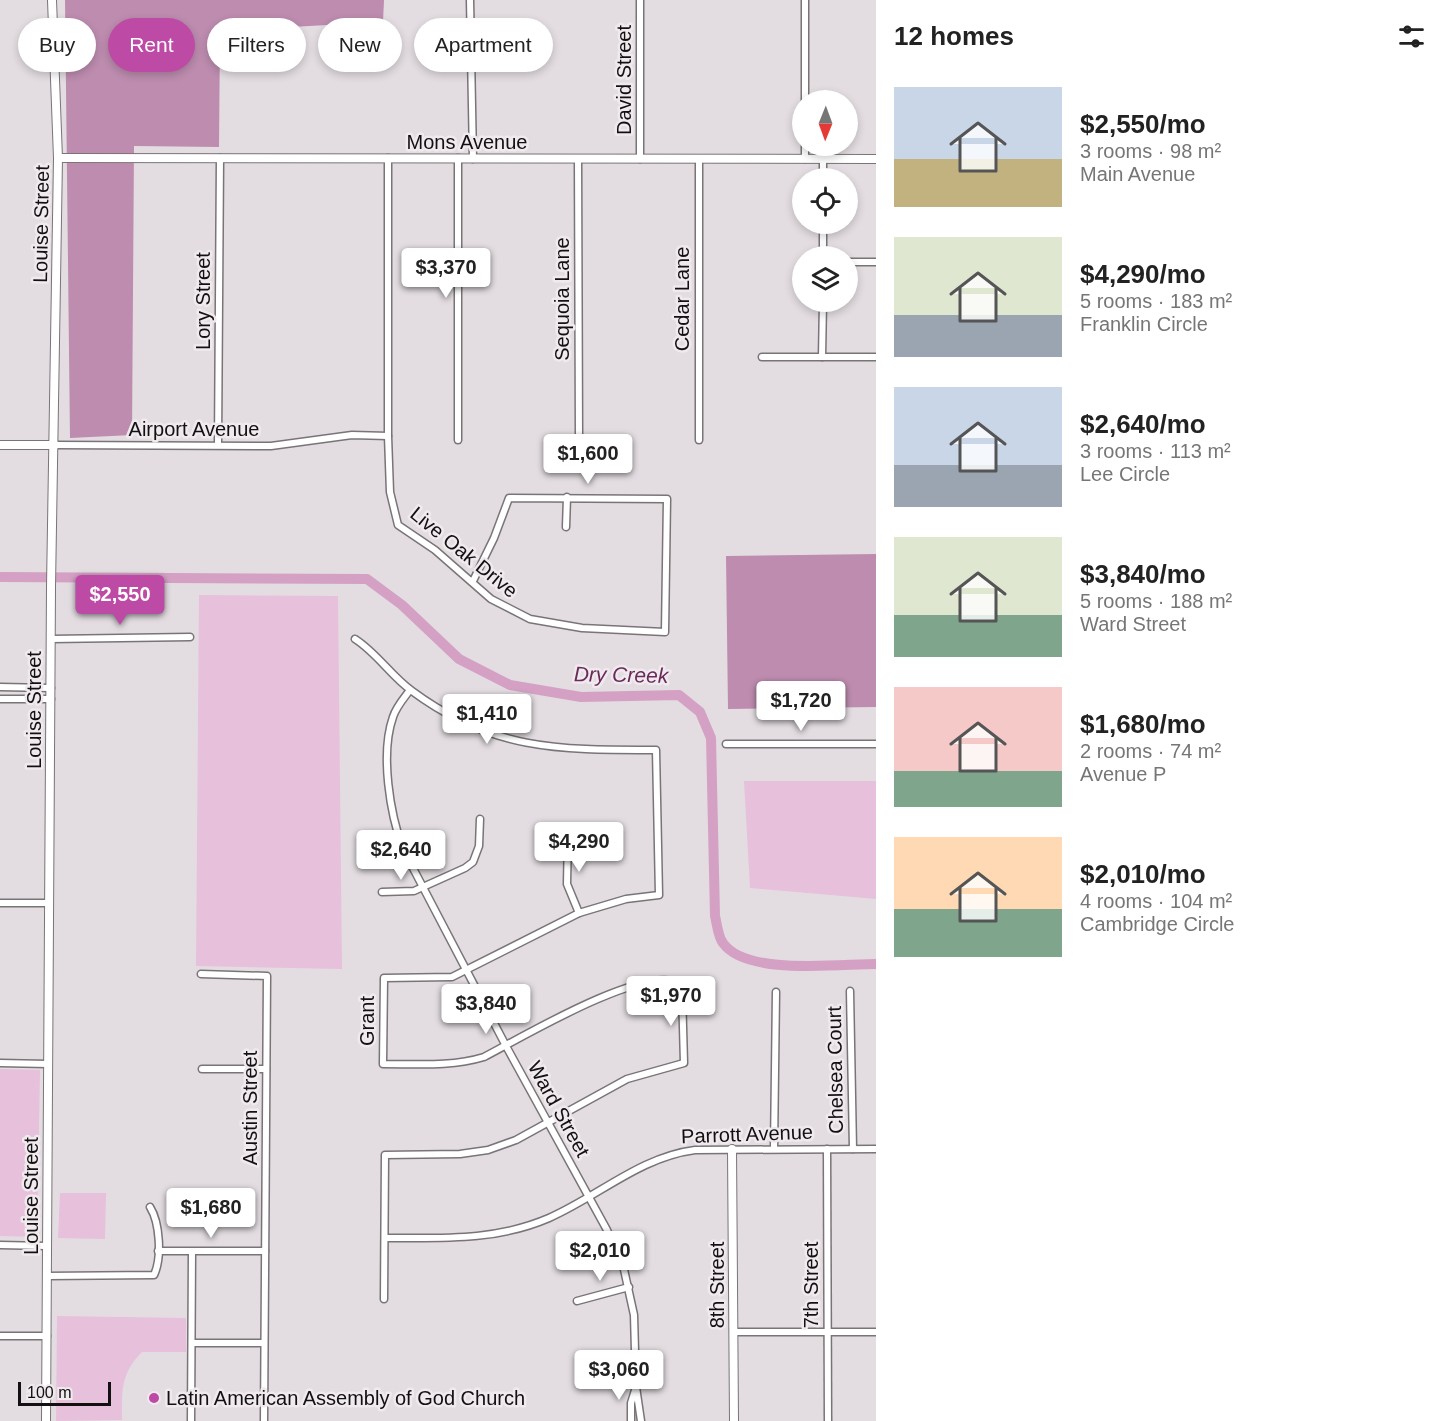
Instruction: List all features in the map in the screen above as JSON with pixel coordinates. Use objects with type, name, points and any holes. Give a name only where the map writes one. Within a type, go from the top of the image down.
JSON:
[{"type":"street","name":"Louise Street","points":[[46,1421],[51,564],[55,445],[58,158],[52,0]]},
{"type":"street","points":[[470,0],[473,159]]},
{"type":"street","name":"David Street","points":[[640,0],[640,159]]},
{"type":"street","points":[[805,0],[805,90]]},
{"type":"street","name":"Mons Avenue","points":[[58,158],[876,159]]},
{"type":"street","name":"Lory Street","points":[[218,445],[220,158]]},
{"type":"street","name":"Live Oak Drive","points":[[388,158],[388,436],[390,492],[398,525],[473,581],[491,599],[514,613],[547,624],[666,632],[667,499],[567,497]]},
{"type":"street","points":[[458,158],[458,440]]},
{"type":"street","name":"Sequoia Lane","points":[[578,159],[579,438]]},
{"type":"street","name":"Cedar Lane","points":[[699,159],[699,440]]},
{"type":"street","points":[[823,159],[823,168]]},
{"type":"street","points":[[858,262],[876,262]]},
{"type":"street","points":[[822,357],[823,312]]},
{"type":"street","points":[[762,357],[876,357]]},
{"type":"street","name":"Airport Avenue","points":[[0,445],[271,446],[352,435],[388,436]]},
{"type":"street","points":[[473,581],[494,538],[509,498],[567,497],[566,527]]},
{"type":"street","points":[[51,639],[190,637]]},
{"type":"street","points":[[355,639],[367,647],[410,690],[470,725],[535,746],[561,750],[656,750],[659,895],[626,899],[579,913],[467,970]]},
{"type":"street","points":[[0,687],[51,688]]},
{"type":"street","name":"Ward Street","points":[[410,690],[394,714],[390,727],[388,778],[391,812],[396,830],[423,888],[506,1046],[614,1244],[629,1287],[634,1315],[636,1387],[641,1421]]},
{"type":"street","points":[[0,699],[51,699]]},
{"type":"street","points":[[726,744],[876,744]]},
{"type":"street","points":[[382,892],[407,893],[423,888],[473,862],[479,846],[480,819]]},
{"type":"street","points":[[568,835],[567,884],[579,913]]},
{"type":"street","points":[[0,903],[49,903]]},
{"type":"street","name":"Grant","points":[[467,970],[442,978],[384,978],[383,1064],[462,1064],[484,1058],[506,1046]]},
{"type":"street","name":"Austin Street","points":[[201,974],[267,976],[264,1421]]},
{"type":"street","points":[[384,1299],[385,1155],[474,1153],[516,1140],[627,1079],[684,1063],[682,991],[678,983],[674,981],[646,982],[617,991],[506,1046]]},
{"type":"street","name":"Chelsea Court","points":[[850,991],[853,1149]]},
{"type":"street","points":[[774,1149],[776,992]]},
{"type":"street","points":[[0,1063],[48,1064]]},
{"type":"street","points":[[202,1069],[266,1069]]},
{"type":"street","name":"Parrott Avenue","points":[[386,1239],[492,1235],[520,1229],[589,1197],[670,1153],[732,1149],[876,1149]]},
{"type":"street","name":"8th Street","points":[[732,1149],[734,1421]]},
{"type":"street","name":"7th Street","points":[[827,1149],[828,1421]]},
{"type":"street","points":[[47,1276],[150,1277],[156,1272],[158,1251],[156,1220],[150,1208]]},
{"type":"street","points":[[0,1245],[47,1246]]},
{"type":"street","points":[[158,1251],[265,1251]]},
{"type":"street","points":[[191,1421],[192,1251]]},
{"type":"street","points":[[577,1301],[629,1287]]},
{"type":"street","points":[[734,1332],[876,1332]]},
{"type":"street","points":[[0,1336],[47,1336]]},
{"type":"street","points":[[192,1343],[264,1342]]},
{"type":"street","name":"Ward Street","points":[[631,1421],[632,1395],[636,1387]]},
{"type":"shaded area","points":[[65,0],[384,0],[383,18],[318,18],[318,26],[306,26],[306,18],[207,18],[207,72],[220,72],[219,147],[134,146],[132,435],[70,438],[66,72],[96,72],[96,18],[65,18]]},
{"type":"shaded area","points":[[876,554],[876,707],[728,709],[726,556]]},
{"type":"shaded area","points":[[199,595],[338,596],[342,969],[196,966]]},
{"type":"shaded area","points":[[744,781],[876,781],[876,899],[750,888]]},
{"type":"shaded area","points":[[0,1069],[40,1070],[37,1237],[0,1236]]},
{"type":"shaded area","points":[[60,1193],[106,1193],[105,1239],[58,1238]]},
{"type":"shaded area","points":[[57,1316],[186,1318],[186,1352],[142,1352],[126,1376],[122,1420],[56,1421]]},
{"type":"waterway","name":"Dry Creek","points":[[0,577],[367,579],[402,605],[459,659],[510,685],[581,697],[679,695],[700,712],[711,738],[715,916],[723,943],[735,953],[751,960],[772,964],[794,966],[876,964]]},
{"type":"place","name":"Latin American Assembly of God Church","points":[[154,1398]]}]
